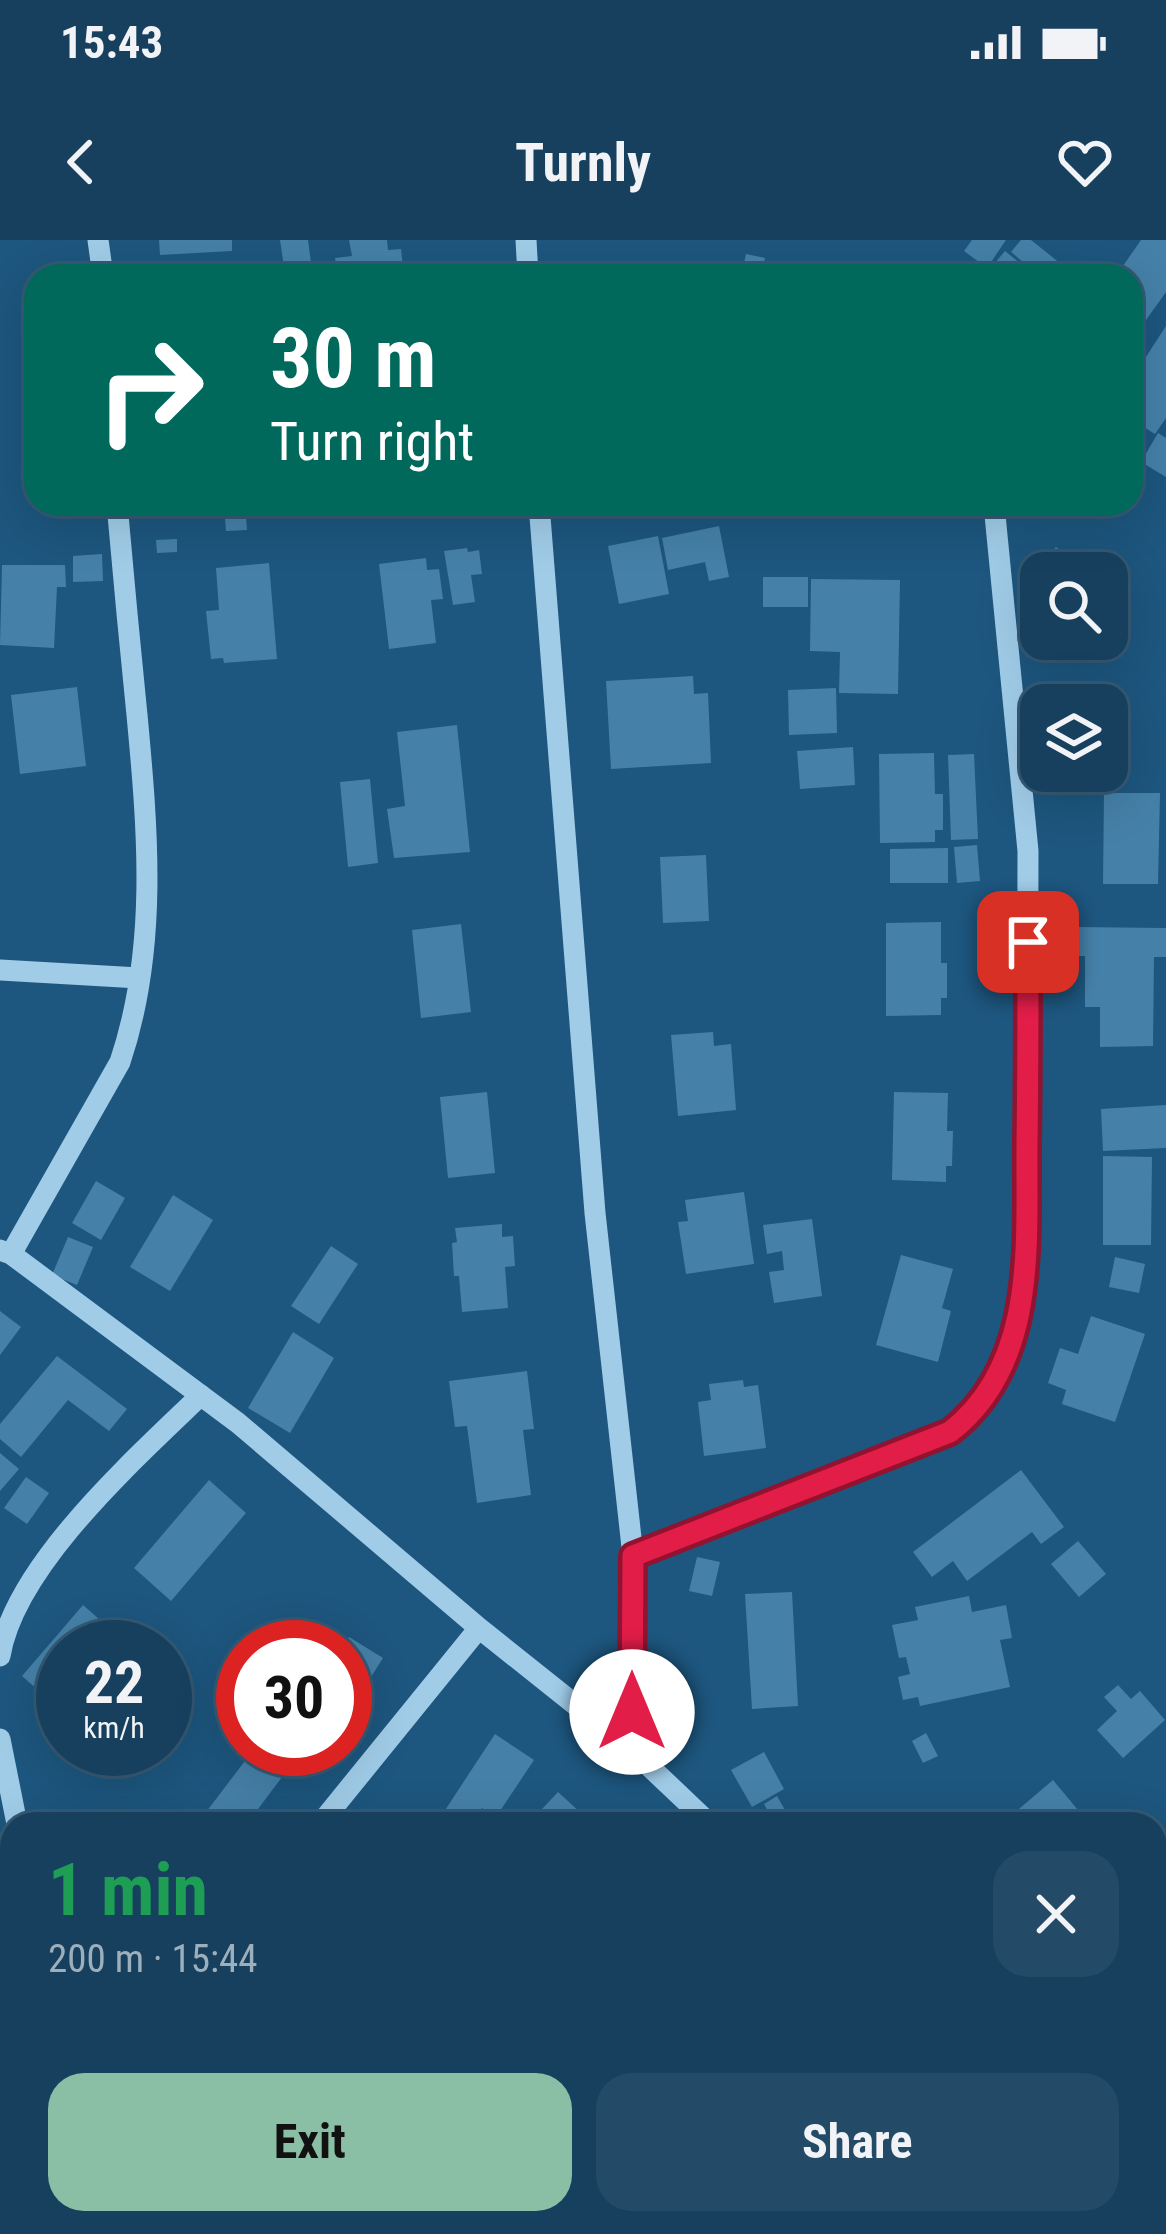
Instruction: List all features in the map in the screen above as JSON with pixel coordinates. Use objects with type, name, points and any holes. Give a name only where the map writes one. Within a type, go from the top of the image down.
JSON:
[{"type":"street","points":[[117,516],[149,847],[148,910],[132,1028],[120,1063],[6,1252],[201,1395],[632,1750],[697,1812]]},
{"type":"street","points":[[540,516],[595,1213],[633,1556],[632,1750]]},
{"type":"street","points":[[633,1556],[950,1432],[973,1414],[1002,1368],[1019,1317],[1027,1258],[1028,851],[995,516]]},
{"type":"street","points":[[0,970],[139,978]]},
{"type":"street","points":[[0,1656],[41,1566],[117,1476],[201,1395]]},
{"type":"street","points":[[330,1812],[479,1628]]},
{"type":"street","points":[[0,1739],[15,1812]]},
{"type":"building","points":[[159,240],[232,240],[232,251],[160,255]]},
{"type":"building","points":[[280,240],[308,240],[311,263],[284,264]]},
{"type":"building","points":[[349,240],[387,240],[388,250],[401,249],[403,264],[336,264],[335,258],[352,256]]},
{"type":"building","points":[[972,240],[1006,240],[990,264],[982,264],[964,251]]},
{"type":"building","points":[[1021,240],[1031,240],[1061,264],[1026,264],[1011,252]]},
{"type":"building","points":[[1141,240],[1166,240],[1166,292],[1143,324],[1143,264],[1124,264]]},
{"type":"building","points":[[1005,251],[1021,264],[994,264]]},
{"type":"building","points":[[746,254],[765,258],[764,264],[744,264]]},
{"type":"building","points":[[1166,326],[1166,418],[1155,434],[1143,426],[1143,361]]},
{"type":"building","points":[[1158,433],[1166,438],[1166,477],[1143,463]]},
{"type":"building","points":[[225,516],[246,516],[247,530],[226,531]]},
{"type":"building","points":[[719,526],[729,577],[709,581],[705,562],[668,570],[662,538]]},
{"type":"building","points":[[658,536],[669,594],[619,604],[608,546]]},
{"type":"building","points":[[177,539],[177,552],[157,553],[156,540]]},
{"type":"building","points":[[467,548],[468,552],[479,550],[482,574],[471,575],[475,602],[453,605],[444,551]]},
{"type":"building","points":[[102,554],[103,581],[73,582],[73,556]]},
{"type":"building","points":[[426,558],[427,570],[439,569],[443,599],[431,600],[436,643],[389,649],[379,564]]},
{"type":"building","points":[[269,563],[277,659],[224,663],[223,658],[211,659],[206,611],[219,610],[216,568]]},
{"type":"building","points":[[2,565],[65,565],[66,587],[57,587],[54,648],[0,645]]},
{"type":"building","points":[[763,577],[808,577],[808,607],[763,607]]},
{"type":"building","points":[[811,579],[900,580],[898,694],[839,693],[840,652],[810,651]]},
{"type":"building","points":[[693,676],[694,694],[708,693],[711,763],[611,769],[606,681]]},
{"type":"building","points":[[77,687],[86,766],[20,774],[11,695]]},
{"type":"building","points":[[836,688],[837,733],[789,735],[788,690]]},
{"type":"building","points":[[457,725],[470,852],[394,858],[387,809],[405,806],[397,732]]},
{"type":"building","points":[[853,747],[855,785],[800,789],[797,751]]},
{"type":"building","points":[[934,753],[935,794],[943,794],[943,830],[935,830],[935,842],[880,843],[879,754]]},
{"type":"building","points":[[974,754],[978,839],[951,840],[948,755]]},
{"type":"building","points":[[370,779],[378,863],[348,867],[340,782]]},
{"type":"building","points":[[1104,793],[1160,793],[1158,884],[1103,884]]},
{"type":"building","points":[[977,845],[980,881],[957,883],[954,847]]},
{"type":"building","points":[[948,848],[948,883],[890,883],[890,849]]},
{"type":"building","points":[[706,855],[709,921],[663,923],[660,857]]},
{"type":"building","points":[[941,922],[947,998],[941,998],[941,1015],[886,1016],[886,923]]},
{"type":"building","points":[[461,924],[471,1012],[421,1018],[412,930]]},
{"type":"building","points":[[1075,927],[1166,928],[1166,957],[1154,957],[1153,1046],[1100,1047],[1100,1007],[1085,1007],[1085,956],[1074,956]]},
{"type":"building","points":[[713,1032],[714,1046],[731,1044],[736,1110],[678,1116],[671,1035]]},
{"type":"building","points":[[487,1092],[495,1173],[448,1178],[440,1097]]},
{"type":"building","points":[[894,1092],[948,1093],[947,1131],[953,1131],[952,1166],[946,1166],[946,1182],[892,1180]]},
{"type":"building","points":[[1166,1105],[1166,1148],[1103,1151],[1101,1109]]},
{"type":"building","points":[[1103,1156],[1152,1157],[1151,1245],[1103,1245]]},
{"type":"building","points":[[96,1181],[125,1198],[101,1240],[72,1223]]},
{"type":"building","points":[[744,1192],[754,1264],[686,1274],[678,1222],[688,1221],[685,1200]]},
{"type":"building","points":[[173,1195],[213,1220],[170,1291],[130,1267]]},
{"type":"building","points":[[812,1219],[822,1296],[774,1303],[769,1272],[784,1270],[782,1251],[767,1254],[763,1225]]},
{"type":"building","points":[[502,1224],[502,1237],[513,1236],[515,1266],[505,1267],[508,1308],[462,1312],[459,1276],[454,1276],[455,1228]]},
{"type":"building","points":[[68,1237],[93,1247],[77,1285],[52,1275]]},
{"type":"building","points":[[331,1246],[358,1264],[319,1324],[291,1306]]},
{"type":"building","points":[[901,1255],[953,1269],[942,1308],[951,1311],[938,1362],[876,1345]]},
{"type":"building","points":[[1115,1257],[1145,1264],[1139,1293],[1109,1287]]},
{"type":"building","points":[[0,1311],[21,1327],[0,1355]]},
{"type":"building","points":[[1091,1316],[1145,1334],[1115,1422],[1062,1404],[1066,1390],[1048,1383],[1060,1348],[1078,1354]]},
{"type":"building","points":[[293,1332],[334,1358],[290,1433],[248,1408]]},
{"type":"building","points":[[57,1356],[127,1409],[109,1431],[68,1400],[21,1457],[0,1439],[0,1424]]},
{"type":"building","points":[[527,1371],[534,1429],[523,1430],[531,1495],[477,1503],[467,1426],[455,1427],[449,1381]]},
{"type":"building","points":[[743,1380],[744,1387],[758,1385],[766,1448],[704,1456],[698,1402],[711,1400],[709,1384]]},
{"type":"building","points":[[0,1453],[19,1469],[0,1491]]},
{"type":"building","points":[[1021,1470],[1064,1527],[1041,1544],[1032,1532],[967,1581],[953,1561],[932,1577],[913,1552]]},
{"type":"building","points":[[26,1477],[49,1493],[27,1524],[4,1508]]},
{"type":"building","points":[[209,1480],[246,1513],[171,1601],[134,1568]]},
{"type":"building","points":[[1078,1541],[1106,1574],[1079,1597],[1051,1564]]},
{"type":"building","points":[[697,1557],[720,1562],[712,1596],[689,1591]]},
{"type":"building","points":[[792,1592],[798,1706],[752,1709],[745,1594]]},
{"type":"building","points":[[969,1596],[972,1612],[1006,1605],[1012,1638],[1000,1640],[1010,1687],[920,1706],[918,1697],[903,1700],[898,1677],[910,1674],[906,1657],[899,1658],[892,1625],[918,1620],[915,1607]]},
{"type":"building","points":[[83,1605],[100,1620],[70,1620]]},
{"type":"building","points":[[372,1651],[383,1658],[372,1675]]},
{"type":"building","points":[[36,1660],[36,1688],[22,1676]]},
{"type":"building","points":[[1118,1685],[1131,1699],[1140,1691],[1165,1720],[1123,1758],[1097,1730],[1117,1711],[1104,1697]]},
{"type":"building","points":[[926,1733],[938,1756],[923,1763],[912,1741]]},
{"type":"building","points":[[495,1734],[534,1760],[499,1812],[482,1808],[480,1812],[444,1812]]},
{"type":"building","points":[[764,1752],[784,1789],[752,1807],[731,1770]]},
{"type":"building","points":[[234,1776],[281,1776],[256,1812],[206,1812]]},
{"type":"building","points":[[1053,1780],[1078,1810],[1076,1812],[1015,1812]]},
{"type":"building","points":[[558,1792],[580,1812],[539,1812]]},
{"type":"building","points":[[777,1796],[786,1812],[768,1812],[764,1804]]},
{"type":"route","points":[[632,1712],[633,1556],[950,1432],[973,1414],[1002,1368],[1019,1317],[1027,1258],[1028,942]]}]
